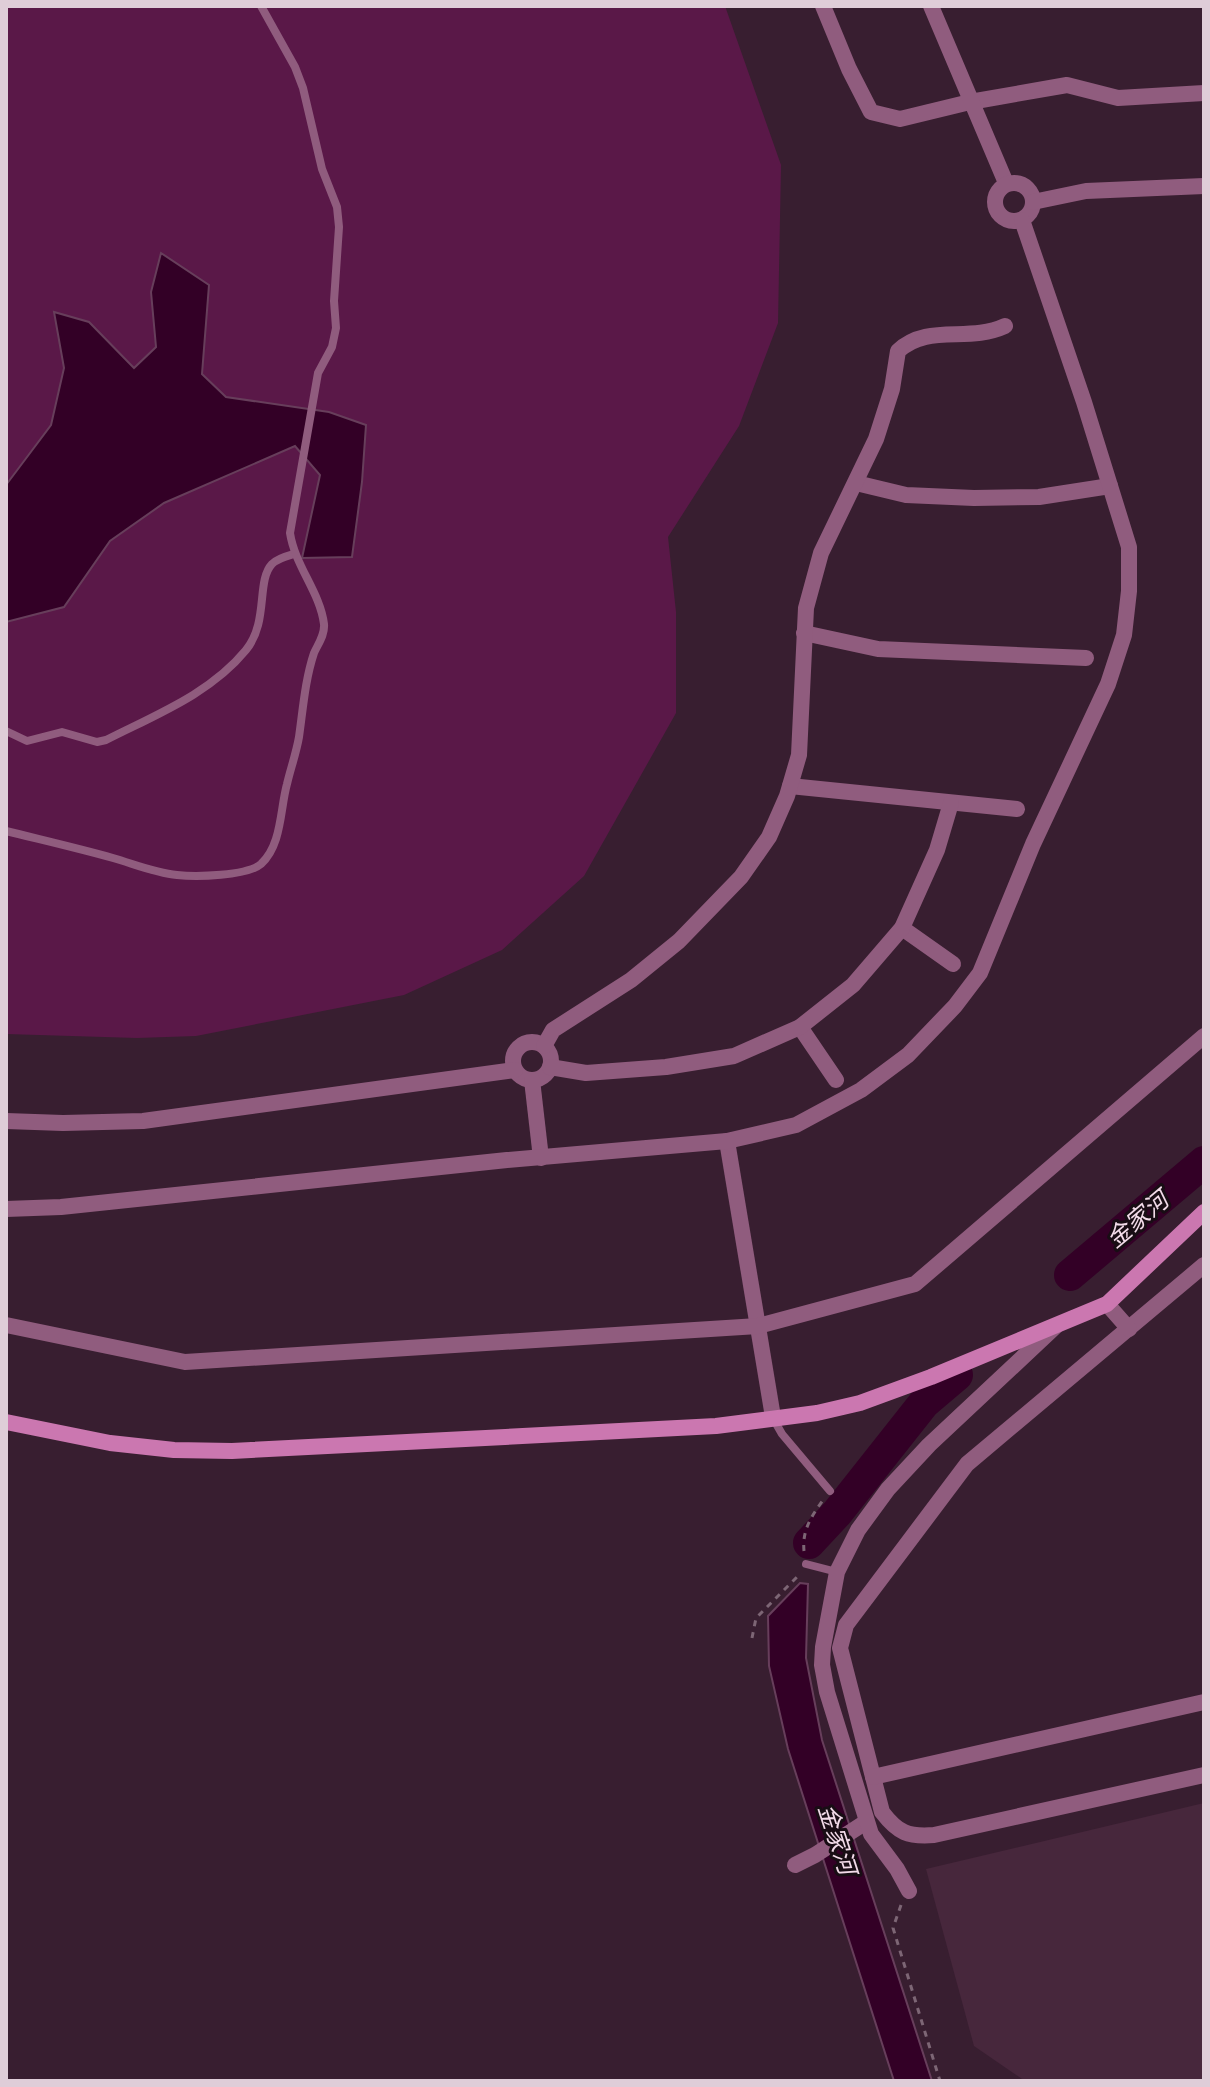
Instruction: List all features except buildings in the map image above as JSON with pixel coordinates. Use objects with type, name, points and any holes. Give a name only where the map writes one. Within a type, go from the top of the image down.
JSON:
[{"type":"street","points":[[823,6],[871,112],[900,119],[970,102],[1067,85],[1118,98],[1204,93]]},
{"type":"street","points":[[931,6],[1006,183]]},
{"type":"street","points":[[1006,183],[1021,183],[1032,193],[1033,202],[1033,209],[1022,220],[1007,221],[995,210],[995,195],[1006,183]]},
{"type":"street","points":[[1033,202],[1086,191],[1204,186]]},
{"type":"street","points":[[6,1209],[61,1207],[727,1141],[796,1125],[861,1090],[908,1055],[955,1006],[980,973],[1033,844],[1108,684],[1124,635],[1129,591],[1129,547],[1022,220]]},
{"type":"street","points":[[544,1046],[553,1030],[631,980],[679,941],[741,877],[769,837],[799,755],[806,608],[821,553],[876,439],[892,389],[898,351],[917,337],[991,332],[1005,326]]},
{"type":"street","points":[[856,483],[906,495],[974,498],[1039,497],[1110,486]]},
{"type":"street","points":[[804,633],[878,649],[1086,658]]},
{"type":"street","points":[[790,786],[1017,809]]},
{"type":"street","points":[[550,1067],[586,1073],[666,1067],[734,1056],[800,1027],[853,985],[902,928],[937,850],[951,803]]},
{"type":"street","points":[[902,928],[953,964]]},
{"type":"street","points":[[800,1027],[836,1080]]},
{"type":"street","points":[[6,1325],[185,1362],[758,1326],[915,1284],[1204,1036]]},
{"type":"street","points":[[531,1042],[544,1046],[550,1054],[550,1067],[542,1077],[532,1080],[515,1070],[514,1054],[517,1048],[531,1042]]},
{"type":"street","points":[[6,1121],[143,1121],[515,1070]]},
{"type":"street","points":[[532,1080],[541,1158]]},
{"type":"street","points":[[727,1141],[773,1417]]},
{"type":"street","points":[[6,1422],[110,1443],[174,1450],[232,1451],[700,1427],[817,1413],[860,1403],[931,1377],[1107,1304],[1204,1212]]},
{"type":"street","points":[[1204,1265],[967,1464],[846,1625],[840,1648],[882,1812],[893,1827],[914,1837],[1204,1775]]},
{"type":"street","points":[[1107,1304],[1129,1329]]},
{"type":"street","points":[[909,1891],[871,1834],[859,1826],[827,1692],[822,1665],[827,1616],[837,1572],[858,1530],[888,1489],[929,1445],[1057,1325]]},
{"type":"street","points":[[873,1777],[1204,1702]]},
{"type":"street","points":[[795,1865],[859,1826]]},
{"type":"lane","points":[[6,831],[179,876],[244,872],[260,865],[268,855],[282,816],[287,782],[295,763],[307,679],[324,625],[294,554],[290,533],[317,380],[332,347],[336,328],[334,301],[339,227],[337,207],[322,169],[303,88],[295,67],[261,6]]},
{"type":"lane","points":[[6,731],[27,741],[62,732],[97,742],[188,699],[226,670],[247,649],[258,631],[267,571],[275,561],[294,554]]},
{"type":"lane","points":[[773,1417],[782,1434],[830,1491]]},
{"type":"lane","points":[[806,1564],[837,1572]]},
{"type":"path","points":[[909,1891],[893,1928],[940,2081]]},
{"type":"shaded area","points":[[6,6],[725,6],[781,165],[778,323],[739,426],[668,537],[676,612],[676,713],[584,876],[502,950],[404,995],[196,1036],[137,1038],[6,1034]]},
{"type":"shaded area","points":[[1204,1803],[1204,2081],[1025,2081],[974,2046],[926,1869]]},
{"type":"water","points":[[161,253],[209,285],[202,374],[226,397],[329,412],[366,425],[352,557],[302,558],[320,475],[295,446],[164,503],[110,541],[64,607],[6,622],[6,485],[51,425],[64,368],[54,312],[89,322],[134,368],[156,347],[151,292]]},
{"type":"water","points":[[800,1583],[808,1584],[806,1658],[822,1740],[932,2081],[894,2081],[788,1749],[769,1666],[768,1616]]},
{"type":"waterway","name":"金家河","points":[[1070,1275],[1204,1162]]},
{"type":"waterway","name":"金家河","points":[[809,1543],[837,1513],[924,1403],[957,1375]]}]
